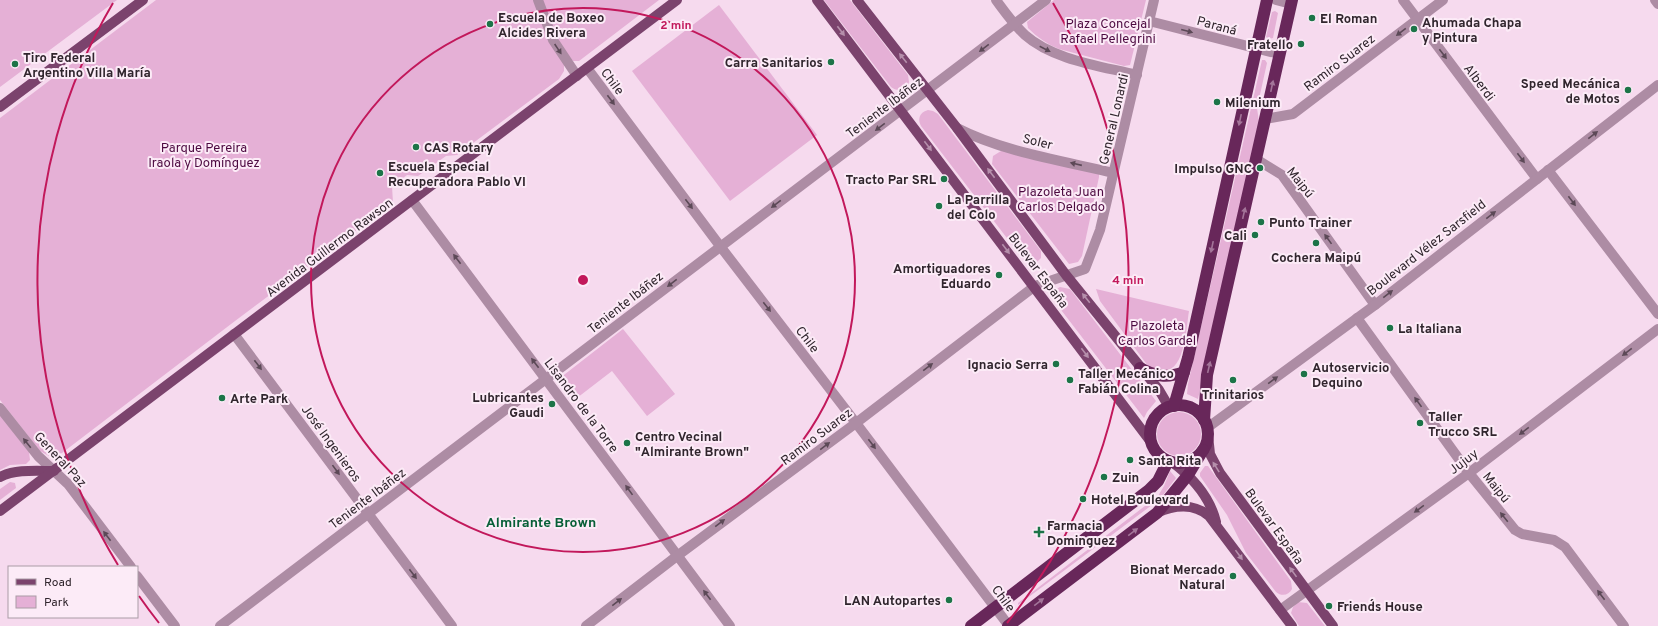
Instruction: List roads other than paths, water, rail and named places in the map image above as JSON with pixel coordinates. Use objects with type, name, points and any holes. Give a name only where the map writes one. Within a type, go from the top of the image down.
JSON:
[{"type":"highway","points":[[1172,406],[1184,372],[1267,0]]},
{"type":"highway","points":[[1009,626],[1157,513],[1188,475],[1207,443],[1207,375],[1291,2]]},
{"type":"highway","points":[[1140,368],[1154,375],[1161,376],[1176,375],[1184,372]]},
{"type":"highway","points":[[1203,450],[1197,457],[1190,461],[1181,463],[1170,462],[1158,453],[1151,442],[1150,429],[1153,421],[1162,411],[1172,406],[1191,408],[1198,413],[1206,428]]},
{"type":"highway","points":[[971,626],[1149,490],[1158,481],[1170,462]]},
{"type":"main road","points":[[0,107],[142,0]]},
{"type":"main road","name":"Avenida Guillermo Rawson","points":[[0,511],[677,0]]},
{"type":"main road","name":"Bulevar España","points":[[817,0],[1035,286],[1151,442]]},
{"type":"main road","name":"Bulevar España","points":[[857,0],[957,128],[1066,275],[1172,406]]},
{"type":"main road","name":"Bulevar España","points":[[1206,428],[1210,454],[1213,462],[1333,626]]},
{"type":"main road","points":[[1170,462],[1188,475],[1210,504],[1216,524]]},
{"type":"main road","points":[[0,477],[25,472],[54,471]]},
{"type":"main road","points":[[1157,513],[1171,507],[1192,507],[1203,510],[1216,524],[1292,626]]},
{"type":"street","points":[[538,0],[553,40],[577,76]]},
{"type":"street","points":[[996,0],[1015,25],[1033,42],[1051,52],[1137,75]]},
{"type":"street","name":"Teniente Ibáñez","points":[[220,626],[547,379],[720,246],[1015,25],[1046,0]]},
{"type":"street","name":"General Lonardi","points":[[1066,275],[1085,269],[1100,230],[1154,0]]},
{"type":"street","points":[[1276,0],[1291,2]]},
{"type":"street","name":"Alberdi","points":[[1403,0],[1537,179]]},
{"type":"street","name":"Ramiro Suarez","points":[[1265,119],[1293,114],[1443,0]]},
{"type":"street","points":[[1655,0],[1658,4]]},
{"type":"street","name":"Paraná","points":[[1149,21],[1279,54]]},
{"type":"street","name":"Chile","points":[[588,68],[720,246],[1009,626]]},
{"type":"street","name":"Boulevard Vélez Sarsfield","points":[[1206,428],[1375,305],[1658,85]]},
{"type":"street","name":"Soler","points":[[957,128],[982,140],[1005,147],[1114,173]]},
{"type":"street","name":"Maipú","points":[[1256,160],[1282,175],[1375,305]]},
{"type":"street","points":[[1548,170],[1658,314]]},
{"type":"street","name":"Lisandro de la Torre","points":[[412,200],[730,626]]},
{"type":"street","name":"Ramiro Suarez","points":[[586,626],[1035,286],[1066,275]]},
{"type":"street","name":"Maipú","points":[[1357,318],[1469,473],[1515,530],[1522,534],[1554,540],[1565,547],[1624,626]]},
{"type":"street","name":"Jujuy","points":[[1280,610],[1469,473],[1658,329]]},
{"type":"street","name":"José Ingenieros","points":[[234,334],[452,626]]},
{"type":"street","name":"General Paz","points":[[0,408],[35,452],[68,484],[129,566]]},
{"type":"street","points":[[138,577],[175,626]]},
{"type":"place","name":"El Roman","points":[[1312,18]]},
{"type":"place","name":"Escuela de Boxeo Alcides Rivera","points":[[490,24]]},
{"type":"place","name":"Ahumada Chapa y Pintura","points":[[1414,29]]},
{"type":"place","name":"Fratello","points":[[1301,44]]},
{"type":"place","name":"Carra Sanitarios","points":[[831,62]]},
{"type":"place","name":"Tiro Federal Argentino Villa María","points":[[15,64]]},
{"type":"place","name":"Speed Mecánica de Motos","points":[[1628,90]]},
{"type":"place","name":"Milenium","points":[[1217,102]]},
{"type":"place","name":"CAS Rotary","points":[[416,147]]},
{"type":"place","name":"Impulso GNC","points":[[1260,168]]},
{"type":"place","name":"Escuela Especial Recuperadora Pablo VI","points":[[380,173]]},
{"type":"place","name":"Tracto Par SRL","points":[[944,179]]},
{"type":"place","name":"La Parrilla del Colo","points":[[939,206]]},
{"type":"place","name":"Punto Trainer","points":[[1261,222]]},
{"type":"place","name":"Cali","points":[[1255,235]]},
{"type":"place","name":"Cochera Maipú","points":[[1316,243]]},
{"type":"place","name":"Amortiguadores Eduardo","points":[[999,275]]},
{"type":"place","name":"La Italiana","points":[[1390,328]]},
{"type":"place","name":"Ignacio Serra","points":[[1056,364]]},
{"type":"place","name":"Autoservicio Dequino","points":[[1304,374]]},
{"type":"place","name":"Taller Mecánico Fabián Colina","points":[[1070,380]]},
{"type":"place","name":"Trinitarios","points":[[1233,380]]},
{"type":"place","name":"Arte Park","points":[[222,398]]},
{"type":"place","name":"Lubricantes Gaudi","points":[[552,404]]},
{"type":"place","name":"Taller Trucco SRL","points":[[1420,423]]},
{"type":"place","name":"Centro Vecinal \"Almirante Brown\"","points":[[627,443]]},
{"type":"place","name":"Santa Rita","points":[[1130,460]]},
{"type":"place","name":"Zuin","points":[[1104,477]]},
{"type":"place","name":"Hotel Boulevard","points":[[1083,499]]},
{"type":"place","name":"Farmacia Dominguez","points":[[1039,532]]},
{"type":"place","name":"Bionat Mercado Natural","points":[[1233,576]]},
{"type":"place","name":"LAN Autopartes","points":[[949,600]]},
{"type":"place","name":"Friend´s House","points":[[1329,606]]},
{"type":"district","name":"Almirante Brown","points":[[541,522]]},
{"type":"park label","name":"Plaza Concejal Rafael Pellegrini","points":[[1108,30]]},
{"type":"park label","name":"Parque Pereira Iraola y Domínguez","points":[[204,154]]},
{"type":"park label","name":"Plazoleta Juan Carlos Delgado","points":[[1061,198]]},
{"type":"park label","name":"Plazoleta Carlos Gardel","points":[[1157,332]]}]
